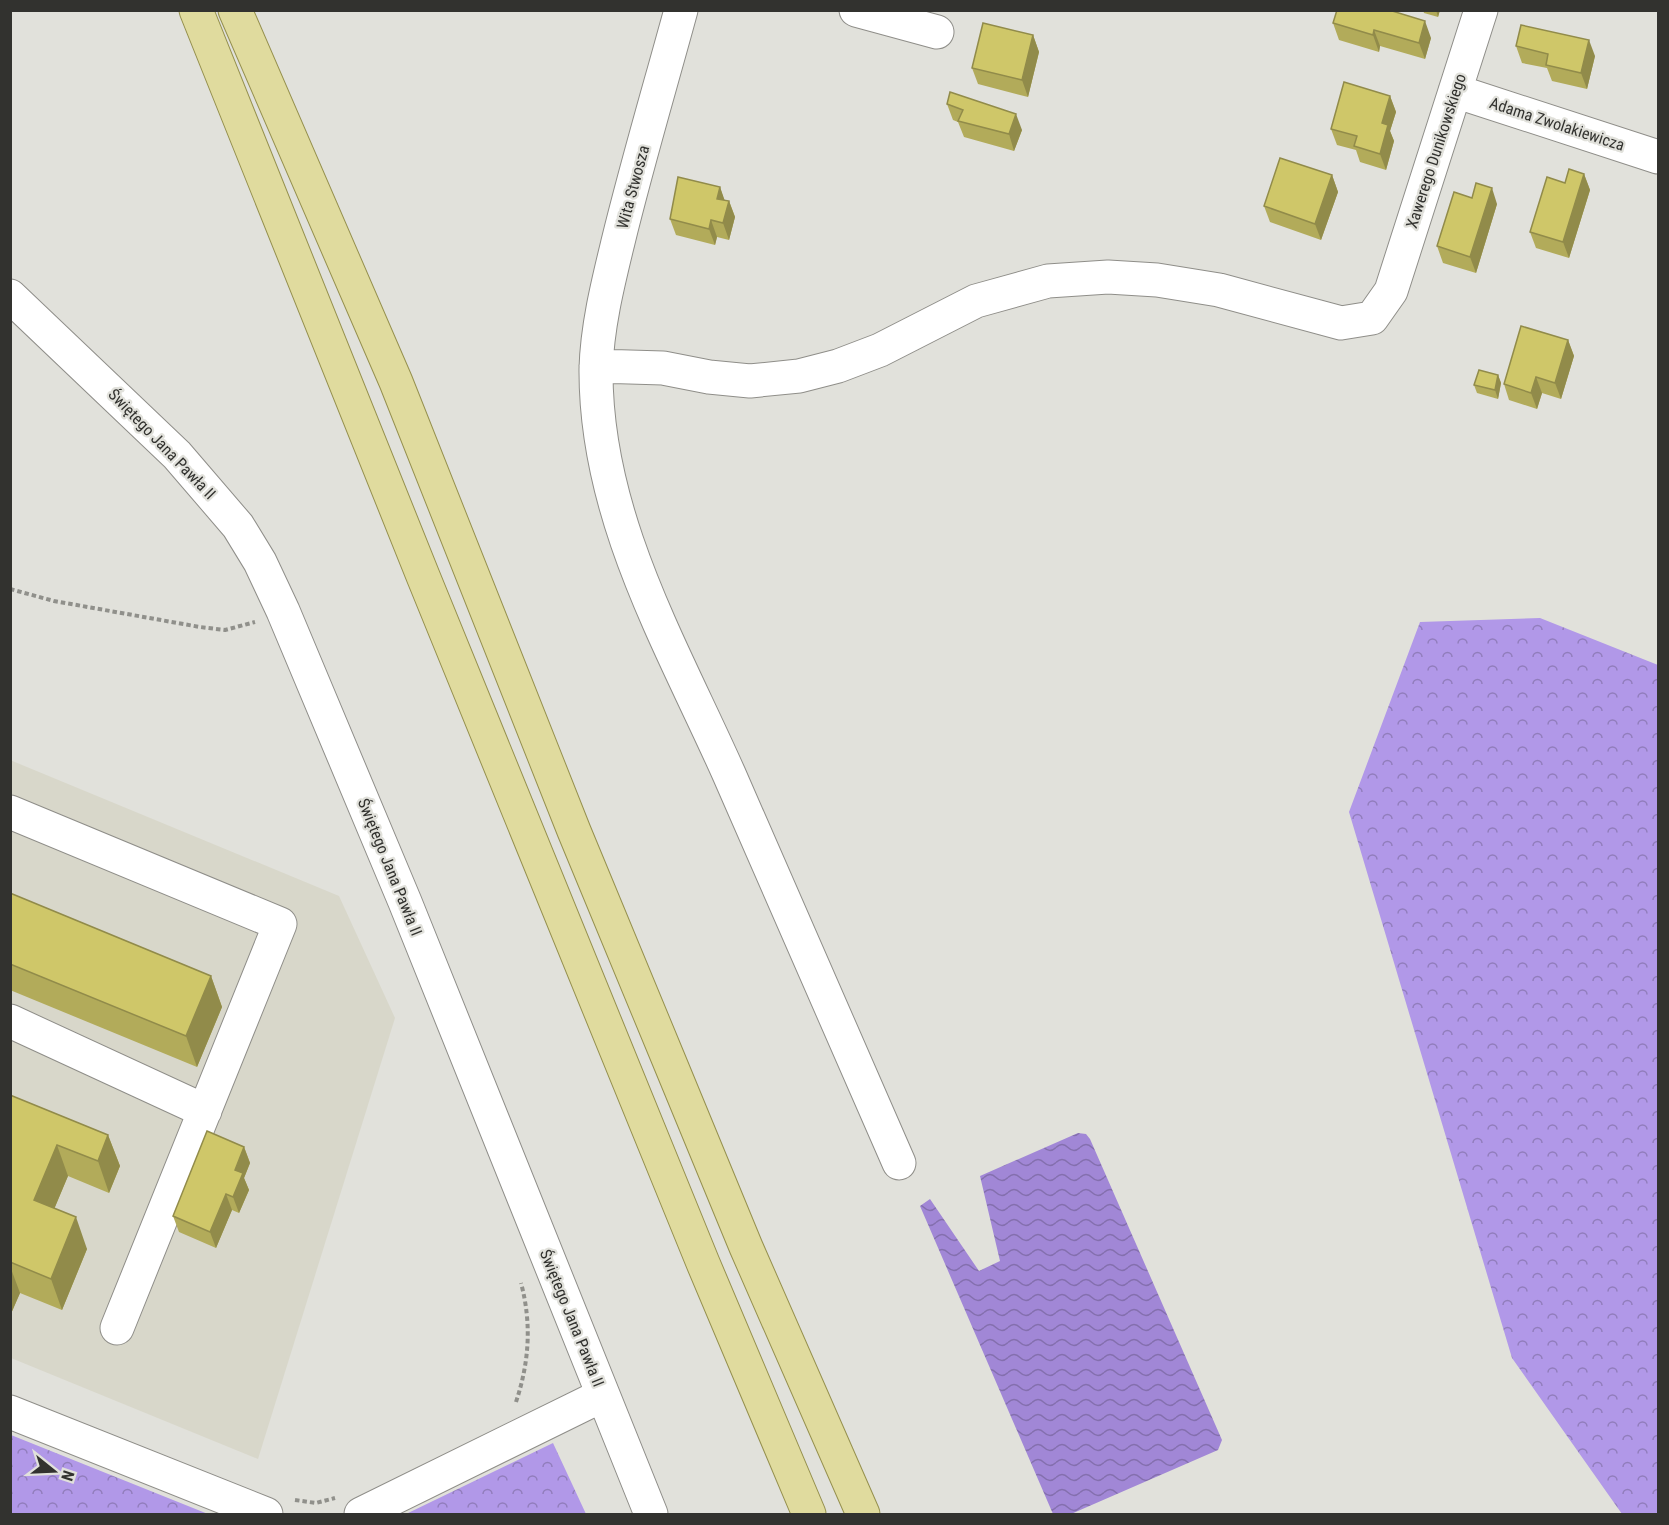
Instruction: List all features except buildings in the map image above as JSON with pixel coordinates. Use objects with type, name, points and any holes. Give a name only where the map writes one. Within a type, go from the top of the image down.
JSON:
[{"type":"main road","points":[[196,10],[423,576],[699,1252],[810,1515]]},
{"type":"main road","points":[[235,10],[396,382],[614,928],[746,1247],[863,1515]]},
{"type":"street","name":"Wita Stwosza","points":[[681,10],[620,236],[602,316],[596,366],[597,412],[604,464],[626,542],[657,617],[899,1163]]},
{"type":"street","points":[[855,10],[937,32]]},
{"type":"street","name":"Xawerego Dunikowskiego","points":[[596,366],[663,368],[709,377],[750,381],[799,376],[838,366],[880,350],[976,302],[1048,281],[1108,277],[1157,280],[1219,290],[1341,323],[1372,318],[1391,291],[1481,10]]},
{"type":"street","name":"Adama Zwolakiewicza","points":[[1455,91],[1659,157]]},
{"type":"street","name":"Świętego Jana Pawła II","points":[[10,296],[177,455],[212,493],[238,526],[283,611],[400,891],[651,1515]]},
{"type":"street","points":[[10,812],[280,924],[117,1328]]},
{"type":"street","points":[[10,1021],[205,1111]]},
{"type":"street","points":[[352,1505],[603,1395]]},
{"type":"street","points":[[10,1412],[279,1507]]},
{"type":"path","points":[[10,589],[54,601],[225,630],[246,626],[283,611]]},
{"type":"path","points":[[515,1405],[523,1379]]},
{"type":"path","points":[[279,1507],[316,1503],[352,1505]]},
{"type":"shaded area","points":[[10,760],[339,896],[395,1018],[258,1459],[11,1358]]},
{"type":"green space","points":[[1540,618],[1658,665],[1658,1514],[1622,1514],[1512,1358],[1349,812],[1420,622]]},
{"type":"green space","points":[[11,1435],[208,1514],[11,1514]]},
{"type":"green space","points":[[553,1443],[586,1514],[406,1514]]},
{"type":"water","points":[[1078,1133],[1086,1134],[1090,1139],[1222,1440],[1218,1450],[1071,1514],[1053,1514],[920,1206],[930,1199],[979,1271],[1000,1261],[980,1176]]}]
